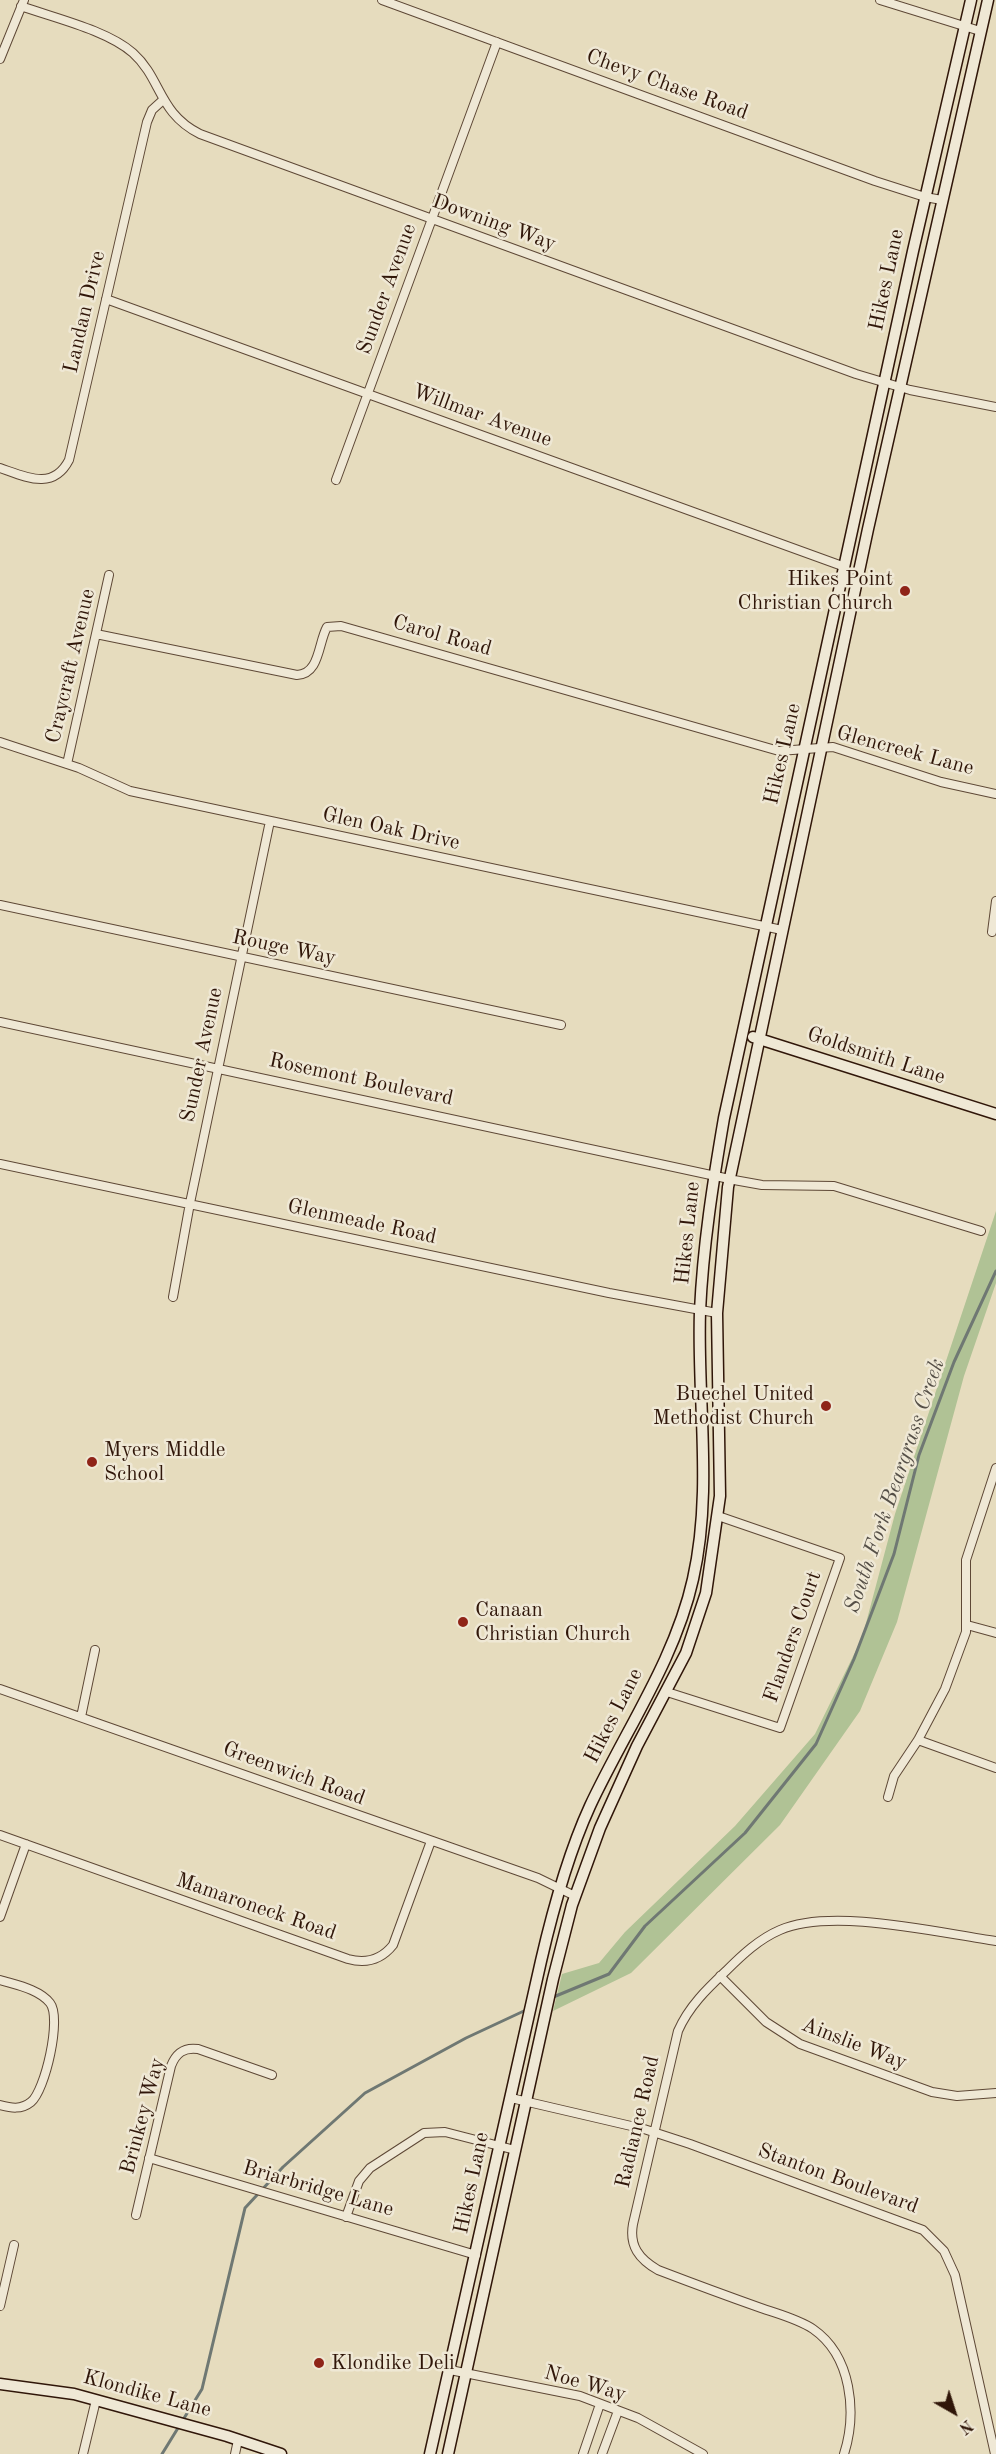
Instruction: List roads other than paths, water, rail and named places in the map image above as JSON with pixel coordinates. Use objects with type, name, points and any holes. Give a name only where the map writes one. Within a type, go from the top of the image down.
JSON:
[{"type":"main road","name":"Hikes Lane","points":[[430,2454],[534,1990],[560,1887],[589,1808],[670,1647],[693,1579],[703,1485],[700,1311],[714,1174],[764,926],[805,750],[925,197],[971,0]]},
{"type":"main road","name":"Hikes Lane","points":[[448,2454],[553,1979],[575,1896],[613,1795],[667,1692],[697,1625],[712,1561],[718,1516],[721,1458],[717,1313],[723,1228],[730,1179],[868,529],[902,388],[988,0]]},
{"type":"main road","name":"Goldsmith Lane","points":[[743,1034],[996,1114]]},
{"type":"main road","name":"Klondike Lane","points":[[0,2384],[46,2389],[96,2400],[281,2454]]},
{"type":"street","name":"Chevy Chase Road","points":[[382,0],[925,197],[942,200]]},
{"type":"street","points":[[880,0],[980,31]]},
{"type":"street","points":[[0,59],[22,3]]},
{"type":"street","name":"Downing Way","points":[[22,3],[105,36],[123,46],[137,57],[174,117],[200,134],[856,374],[902,388],[996,407]]},
{"type":"street","name":"Sunder Avenue","points":[[336,480],[497,42]]},
{"type":"street","name":"Landan Drive","points":[[0,468],[40,481],[57,476],[64,470],[69,460],[147,122],[152,110],[164,100]]},
{"type":"street","name":"Willmar Avenue","points":[[106,299],[845,567]]},
{"type":"street","name":"Craycraft Avenue","points":[[67,765],[110,575]]},
{"type":"street","name":"Carol Road","points":[[96,634],[297,675],[312,669],[327,627],[341,626],[779,751],[805,750]]},
{"type":"street","name":"Glen Oak Drive","points":[[0,742],[67,765],[130,792],[782,930]]},
{"type":"street","name":"Glencreek Lane","points":[[805,750],[833,747],[940,782],[996,794]]},
{"type":"street","name":"Sunder Avenue","points":[[173,1297],[190,1203],[270,821]]},
{"type":"street","points":[[992,933],[996,900]]},
{"type":"street","name":"Rouge Way","points":[[0,905],[561,1025]]},
{"type":"street","name":"Rosemont Boulevard","points":[[0,1022],[730,1179],[762,1185],[834,1185],[981,1232]]},
{"type":"street","name":"Glenmeade Road","points":[[0,1164],[717,1313]]},
{"type":"street","points":[[888,1797],[894,1776],[918,1740],[945,1689],[967,1625],[966,1560],[996,1468]]},
{"type":"street","name":"Flanders Court","points":[[667,1692],[780,1728],[840,1558],[718,1516]]},
{"type":"street","points":[[967,1625],[996,1633]]},
{"type":"street","points":[[81,1717],[94,1650]]},
{"type":"street","name":"Greenwich Road","points":[[0,1689],[560,1887],[575,1896]]},
{"type":"street","points":[[918,1740],[996,1768]]},
{"type":"street","name":"Mamaroneck Road","points":[[0,1835],[348,1959],[366,1962],[380,1958],[393,1945],[431,1841]]},
{"type":"street","points":[[0,1917],[26,1845]]},
{"type":"street","name":"Radiance Road","points":[[844,2454],[851,2425],[850,2398],[841,2365],[824,2338],[797,2321],[658,2270],[644,2262],[636,2251],[632,2238],[633,2224],[678,2031],[688,2010],[720,1976],[760,1941],[793,1925],[819,1920],[854,1921],[996,1941]]},
{"type":"street","name":"Ainslie Way","points":[[720,1976],[766,2022],[800,2044],[932,2092],[957,2096],[996,2093]]},
{"type":"street","points":[[0,1980],[45,1998],[52,2005],[56,2019],[38,2094],[21,2108],[0,2105]]},
{"type":"street","name":"Brinkey Way","points":[[136,2215],[171,2066],[179,2053],[186,2049],[198,2049],[272,2075]]},
{"type":"street","name":"Stanton Boulevard","points":[[511,2098],[654,2132],[904,2221],[935,2240],[949,2260],[955,2275],[995,2454]]},
{"type":"street","points":[[346,2217],[364,2174],[415,2137],[441,2131],[515,2150]]},
{"type":"street","name":"Briarbridge Lane","points":[[149,2158],[476,2255]]},
{"type":"street","points":[[0,2306],[14,2245]]},
{"type":"street","name":"Noe Way","points":[[450,2370],[580,2397],[638,2418],[703,2454]]},
{"type":"street","points":[[83,2454],[96,2400]]},
{"type":"street","points":[[583,2454],[600,2404]]},
{"type":"street","points":[[602,2454],[618,2411]]},
{"type":"street","points":[[235,2454],[238,2440]]},
{"type":"waterway","name":"South Fork Beargrass Creek","points":[[551,1998],[609,1974],[645,1926],[745,1833],[816,1744],[854,1659],[894,1554],[919,1455],[954,1362],[996,1271]]},
{"type":"waterway","name":"South Fork Beargrass Creek","points":[[162,2454],[202,2389],[245,2208],[283,2167],[365,2093],[466,2038],[526,2010]]},
{"type":"place","name":"Hikes Point Christian Church","points":[[905,591]]},
{"type":"place","name":"Buechel United Methodist Church","points":[[826,1406]]},
{"type":"place","name":"Myers Middle School","points":[[92,1462]]},
{"type":"place","name":"Canaan Christian Church","points":[[463,1622]]},
{"type":"place","name":"Klondike Deli","points":[[319,2363]]}]
